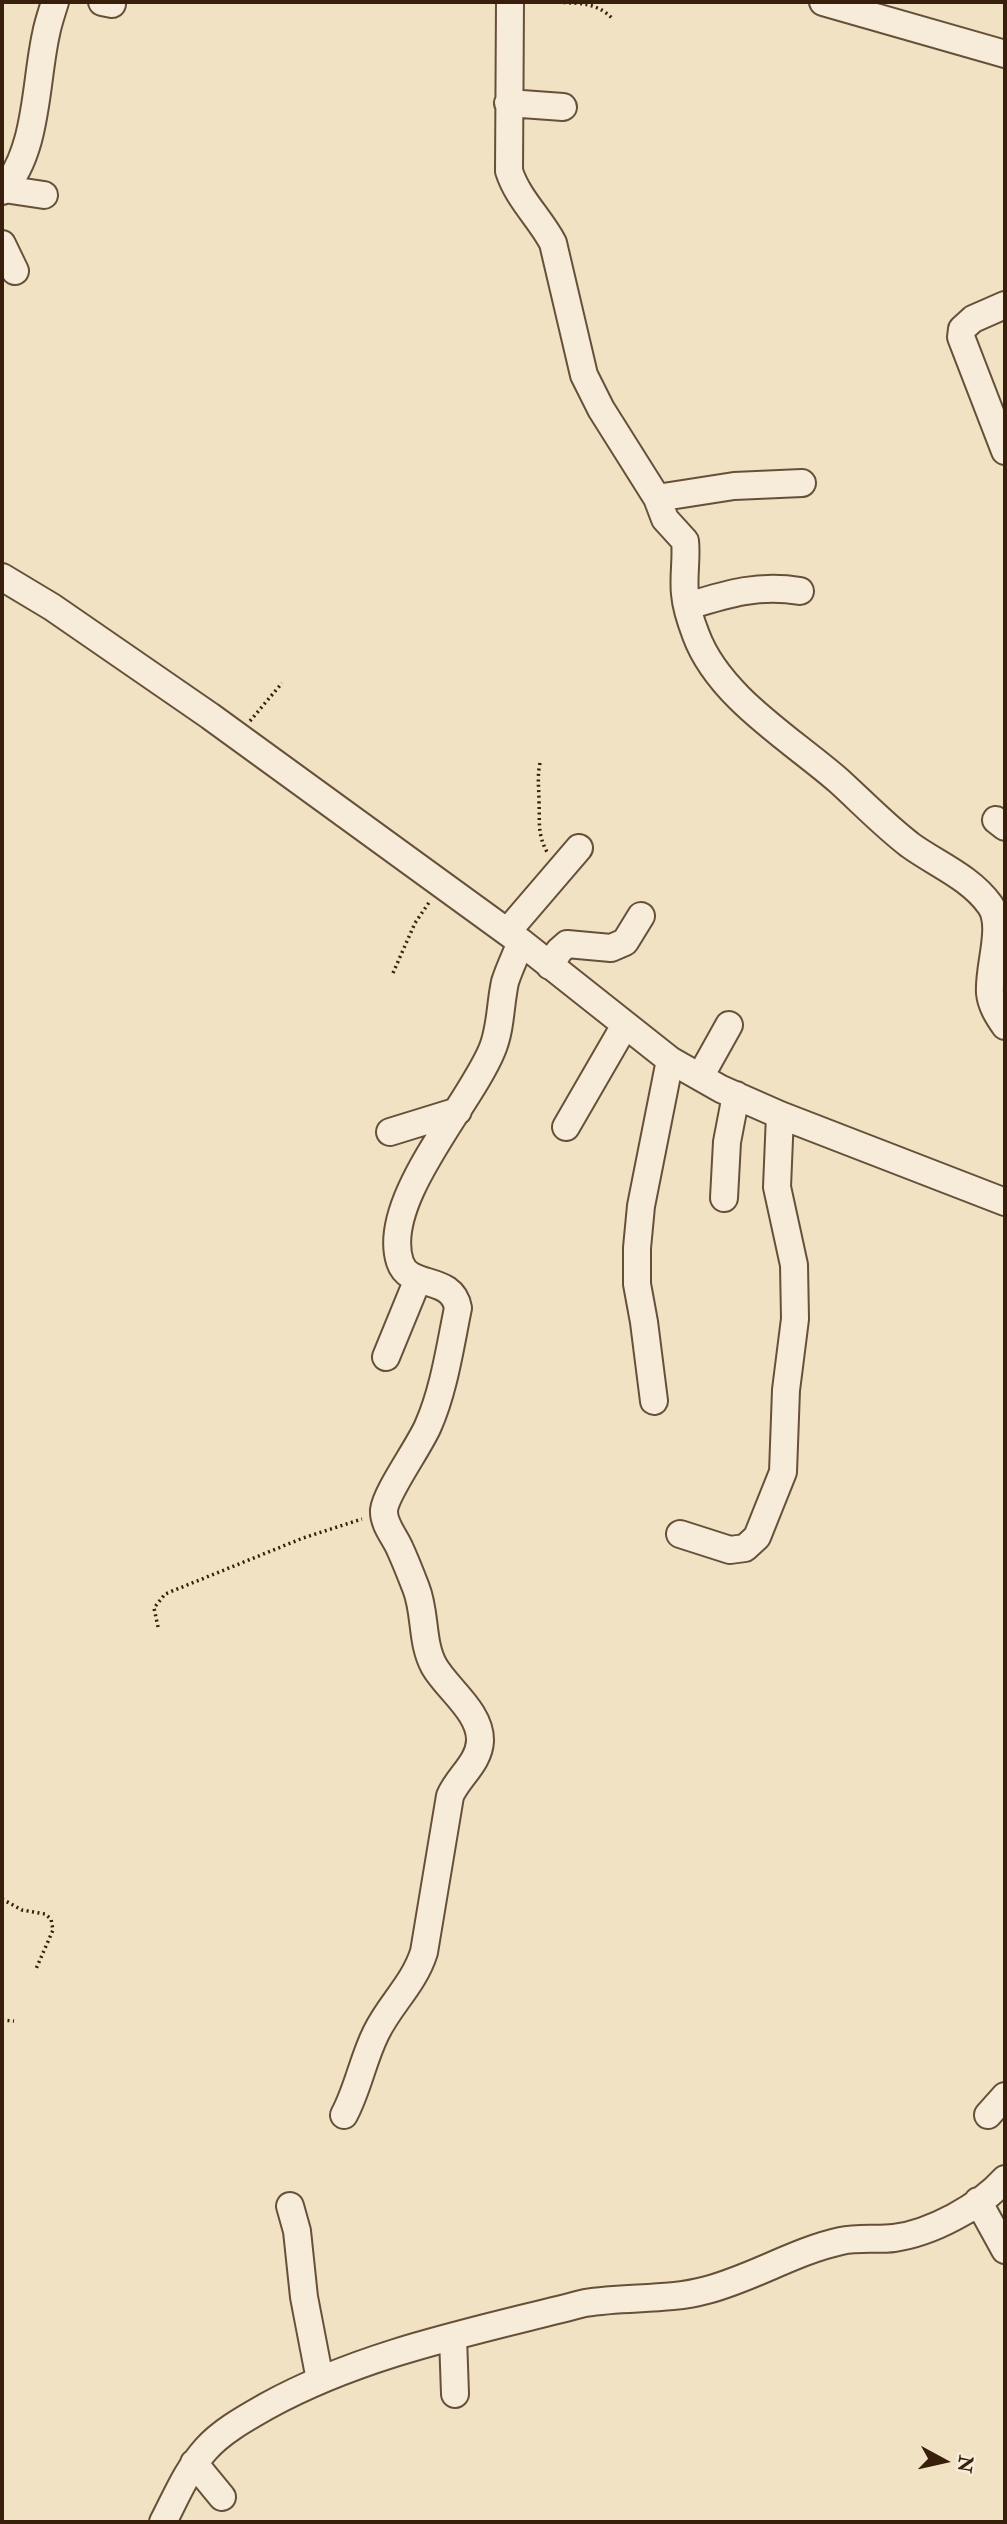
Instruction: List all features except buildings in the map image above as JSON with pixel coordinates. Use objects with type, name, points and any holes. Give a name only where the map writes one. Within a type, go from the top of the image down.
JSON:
[{"type":"street","points":[[44,195],[3,190],[28,141],[46,34],[55,2]]},
{"type":"street","points":[[510,2],[509,171],[514,186],[553,243],[584,374],[601,409],[657,498],[669,526],[685,541],[685,593],[704,653],[724,680],[757,715],[837,779],[896,834],[952,872],[1001,913],[990,977],[990,996],[1005,1026]]},
{"type":"street","points":[[823,2],[1005,54]]},
{"type":"street","points":[[508,103],[563,107]]},
{"type":"street","points":[[2,244],[15,271]]},
{"type":"street","points":[[1005,305],[966,324],[961,337],[1005,451]]},
{"type":"street","points":[[657,498],[734,486],[802,483]]},
{"type":"street","points":[[2,577],[52,607],[237,736],[514,937],[670,1060],[780,1115],[1005,1202]]},
{"type":"street","points":[[688,606],[760,588],[779,587],[800,591]]},
{"type":"street","points":[[344,2115],[355,2093],[376,2032],[418,1971],[424,1952],[450,1796],[455,1785],[477,1757],[480,1743],[479,1729],[434,1664],[427,1647],[418,1592],[388,1527],[384,1512],[387,1498],[412,1458],[435,1409],[458,1308],[456,1297],[447,1289],[411,1276],[400,1264],[398,1246],[401,1220],[410,1189],[492,1049],[514,937],[558,873],[579,848]]},
{"type":"street","points":[[550,966],[567,944],[611,948],[625,942],[641,915]]},
{"type":"street","points":[[566,1127],[625,1025]]},
{"type":"street","points":[[700,1077],[729,1025]]},
{"type":"street","points":[[654,1401],[637,1284],[637,1248],[641,1206],[670,1060]]},
{"type":"street","points":[[724,1198],[727,1142],[736,1095]]},
{"type":"street","points":[[390,1132],[458,1111]]},
{"type":"street","points":[[680,1534],[730,1550],[746,1548],[757,1536],[783,1472],[786,1453],[783,1422],[795,1319],[794,1265],[777,1187],[780,1115]]},
{"type":"street","points":[[386,1357],[418,1279]]},
{"type":"street","points":[[163,2522],[194,2463],[208,2446],[245,2418],[320,2379],[369,2360],[585,2303],[607,2299],[684,2295],[708,2290],[816,2248],[844,2240],[917,2234],[947,2221],[1005,2179]]},
{"type":"street","points":[[978,2201],[1005,2250]]},
{"type":"street","points":[[290,2206],[297,2231],[304,2297],[320,2379]]},
{"type":"street","points":[[453,2337],[454,2393]]},
{"type":"street","points":[[194,2463],[222,2497]]},
{"type":"path","points":[[558,2],[593,5],[603,9],[613,19]]},
{"type":"path","points":[[237,736],[282,683]]},
{"type":"path","points":[[541,762],[537,780],[538,826],[541,841],[558,873]]},
{"type":"path","points":[[393,973],[419,916],[442,886]]},
{"type":"path","points":[[158,1627],[154,1608],[165,1594],[303,1538],[384,1512]]},
{"type":"path","points":[[2,1899],[22,1910],[45,1914],[51,1919],[53,1930],[36,1969]]},
{"type":"path","points":[[2,2020],[14,2021]]}]
